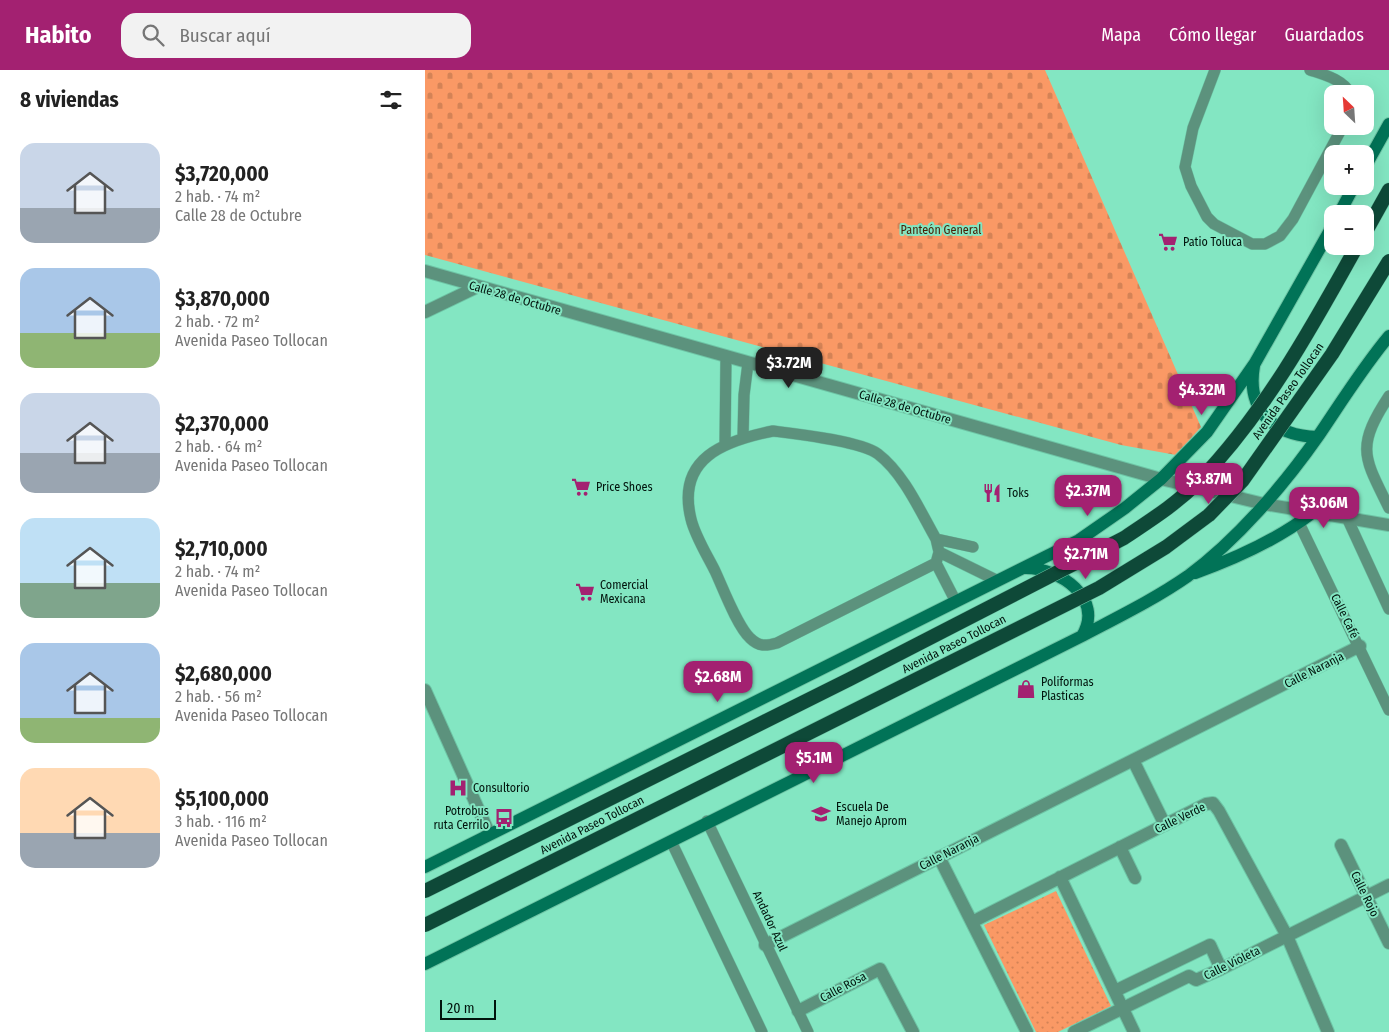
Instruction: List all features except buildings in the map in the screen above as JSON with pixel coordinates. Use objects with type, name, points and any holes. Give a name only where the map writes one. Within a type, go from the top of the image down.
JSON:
[{"type":"highway","points":[[1374,217],[1389,190]]},
{"type":"highway","name":"Avenida Paseo Tollocan","points":[[425,891],[1124,538],[1163,512],[1197,483],[1238,435],[1274,386],[1352,255]]},
{"type":"highway","name":"Avenida Paseo Tollocan","points":[[425,925],[1099,588],[1166,547],[1209,515],[1243,480],[1332,354],[1389,261]]},
{"type":"main road","points":[[1374,151],[1389,124]]},
{"type":"main road","points":[[425,867],[489,833],[955,600],[1025,568],[1079,540],[1125,508],[1161,480],[1207,432],[1255,363],[1324,241]]},
{"type":"main road","points":[[425,964],[707,821],[1082,636],[1188,576],[1235,534],[1264,504],[1317,437],[1373,354],[1389,336]]},
{"type":"main road","points":[[1255,363],[1252,376],[1256,400],[1270,421],[1289,434],[1317,437]]},
{"type":"main road","points":[[1188,576],[1230,561],[1299,523],[1312,513]]},
{"type":"main road","points":[[1025,568],[1050,571],[1062,576],[1076,590],[1087,609],[1087,623],[1082,636]]},
{"type":"street","name":"Calle 28 de Octubre","points":[[425,271],[1161,480],[1264,504],[1348,520],[1389,525]]},
{"type":"street","points":[[425,312],[477,287]]},
{"type":"street","name":"Calle Naranja","points":[[765,945],[1360,646]]},
{"type":"street","points":[[425,690],[489,833]]},
{"type":"street","points":[[1133,760],[1165,825]]},
{"type":"street","name":"Calle Verde","points":[[972,922],[1206,804],[1213,803],[1287,936],[1328,1032]]},
{"type":"street","name":"Calle Rojo","points":[[1341,845],[1389,942]]},
{"type":"street","points":[[1120,847],[1135,878]]},
{"type":"street","points":[[939,857],[1027,1032]]},
{"type":"street","points":[[1060,877],[1134,1032]]},
{"type":"street","points":[[1287,936],[1389,885]]},
{"type":"street","name":"Calle Violeta","points":[[1074,1032],[1189,976],[1196,980],[1287,936]]},
{"type":"street","points":[[1115,991],[1210,945],[1221,969]]},
{"type":"street","name":"Calle Rosa","points":[[797,1011],[880,969],[913,1032]]},
{"type":"lane","points":[[1215,70],[1193,128],[1185,167],[1191,186],[1207,217],[1214,224],[1252,244],[1265,244],[1280,236],[1293,219],[1338,135]]},
{"type":"lane","points":[[1310,70],[1333,78],[1344,85]]},
{"type":"lane","points":[[725,445],[726,356]]},
{"type":"lane","points":[[743,437],[744,395],[748,363]]},
{"type":"lane","points":[[1388,400],[1367,440],[1365,453],[1369,467],[1389,508]]},
{"type":"lane","points":[[955,600],[937,558],[936,539],[895,471],[876,453],[843,442],[773,432],[743,437],[725,445],[702,460],[694,470],[687,494],[691,520],[731,606],[748,637],[758,645],[766,646],[777,642],[937,558],[996,580]]},
{"type":"lane","points":[[1348,520],[1389,609]]},
{"type":"lane","name":"Calle Café","points":[[1299,523],[1360,646],[1389,710]]},
{"type":"lane","points":[[936,539],[973,547]]},
{"type":"lane","name":"Andador Azul","points":[[707,821],[808,1032]]},
{"type":"lane","points":[[671,840],[762,1032]]},
{"type":"green space","name":"Panteón General","points":[[425,70],[1045,70],[1201,427],[1176,455],[1121,445],[425,255]]},
{"type":"green space","points":[[1056,891],[1111,1006],[1058,1032],[1036,1032],[984,925]]},
{"type":"place","name":"Patio Toluca","points":[[1168,242]]},
{"type":"place","name":"Price Shoes","points":[[581,487]]},
{"type":"place","name":"Toks","points":[[992,493]]},
{"type":"place","name":"Comercial Mexicana","points":[[585,592]]},
{"type":"place","name":"Poliformas Plasticas","points":[[1026,689]]},
{"type":"place","name":"Consultorio","points":[[458,788]]},
{"type":"place","name":"Escuela De Manejo Aprom","points":[[821,814]]},
{"type":"place","name":"Potrobus ruta Cerrilo","points":[[504,818]]}]
